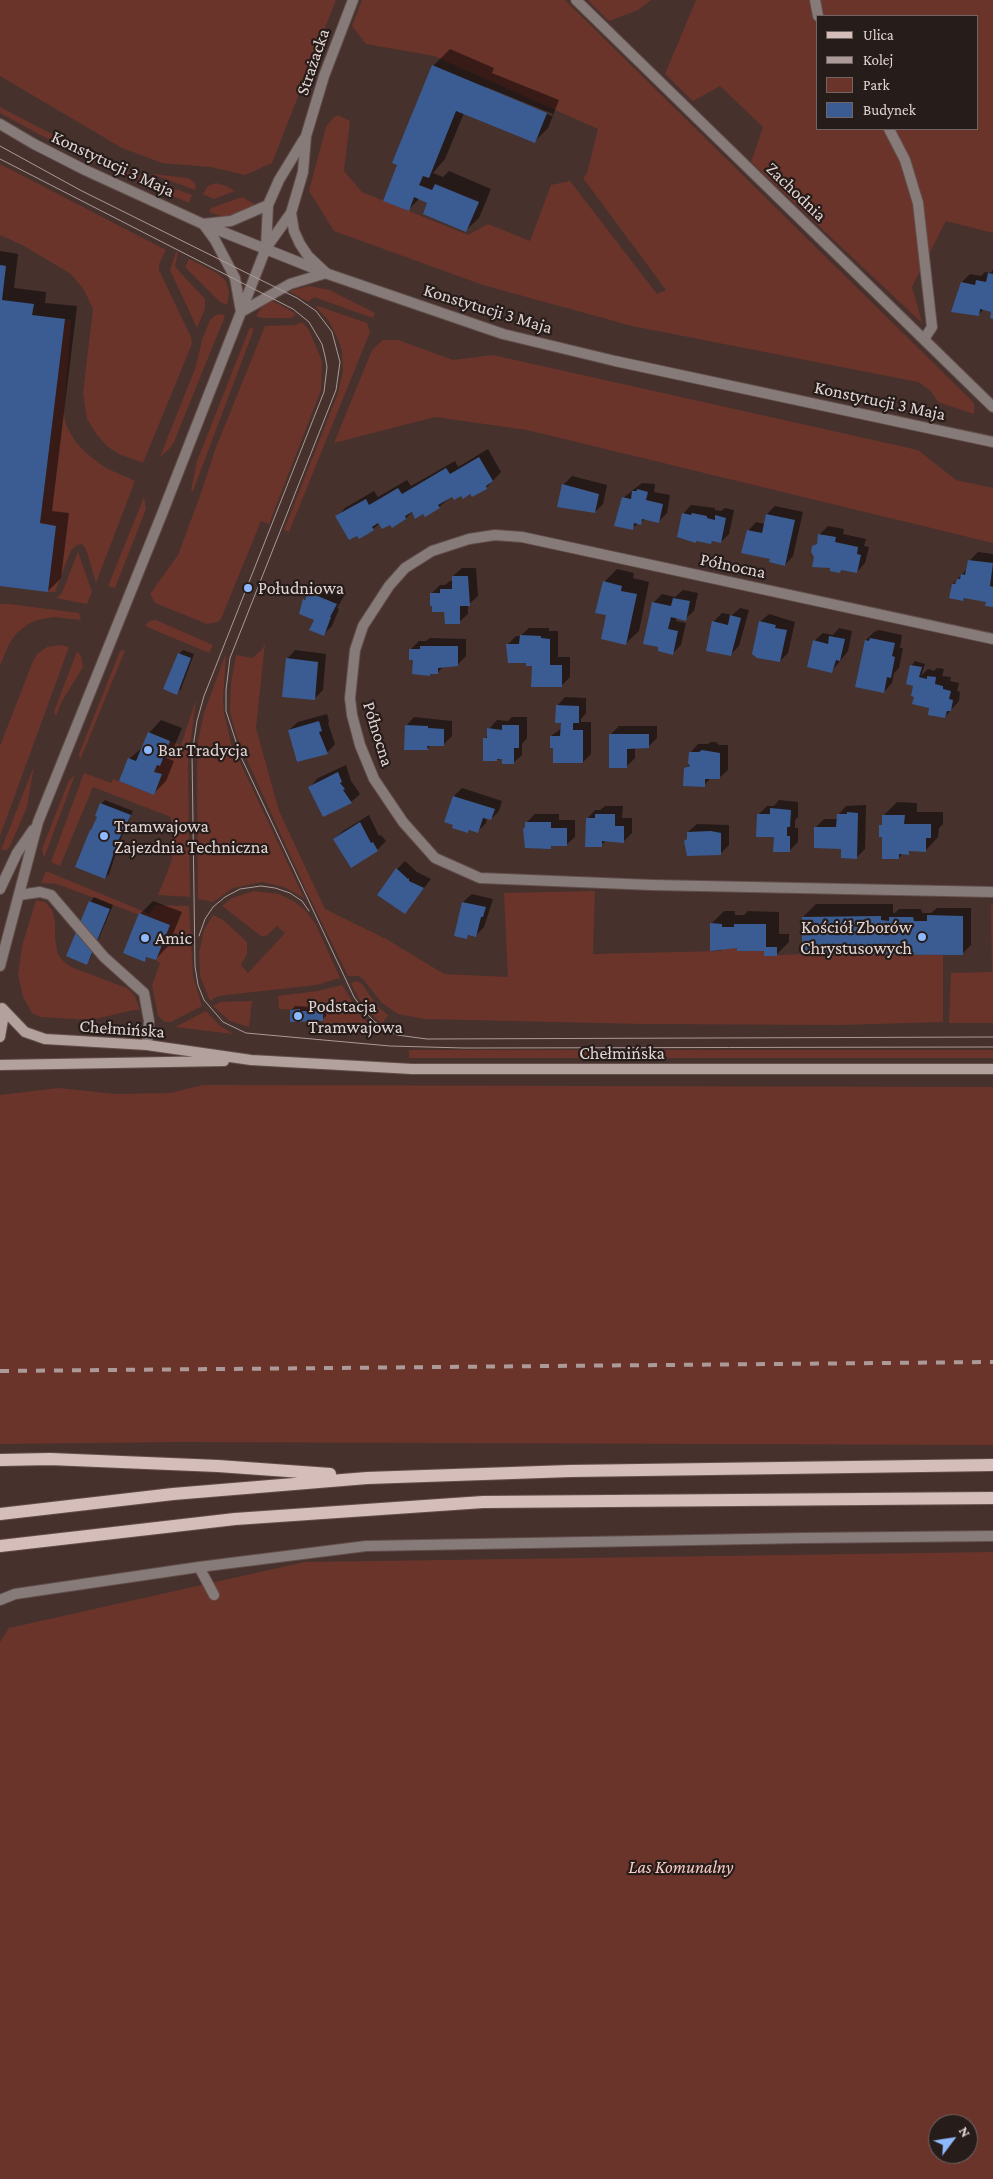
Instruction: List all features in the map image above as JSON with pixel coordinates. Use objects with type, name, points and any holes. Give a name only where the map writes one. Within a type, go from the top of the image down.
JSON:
[{"type":"main road","name":"Chełmińska","points":[[1,1006],[25,1032],[45,1039],[147,1045],[251,1060],[412,1069],[993,1069]]},
{"type":"main road","points":[[0,1037],[3,1020],[1,1006]]},
{"type":"main road","name":"Chełmińska","points":[[0,1065],[130,1064],[251,1060]]},
{"type":"main road","points":[[0,1460],[50,1459],[218,1466],[367,1478]]},
{"type":"main road","points":[[0,1514],[173,1494],[367,1478],[512,1472],[993,1465]]},
{"type":"main road","points":[[0,1546],[236,1518],[483,1502],[993,1498]]},
{"type":"street","name":"Strażacka","points":[[266,248],[291,213],[303,172],[306,136],[324,76],[353,0]]},
{"type":"street","name":"Zachodnia","points":[[576,0],[993,407]]},
{"type":"street","points":[[815,0],[818,15]]},
{"type":"street","name":"Konstytucji 3 Maja","points":[[0,124],[85,170],[203,224],[326,273],[503,334],[625,363],[993,442]]},
{"type":"street","points":[[890,130],[905,160],[918,203],[932,326],[924,339]]},
{"type":"street","name":"Strażacka","points":[[266,248],[268,205],[279,180],[306,136]]},
{"type":"street","points":[[241,312],[234,278],[215,240],[203,224],[231,220],[268,205]]},
{"type":"street","points":[[241,312],[290,284],[326,273],[308,256],[300,244],[292,225],[291,213]]},
{"type":"street","points":[[0,966],[38,822],[162,514],[266,248]]},
{"type":"street","name":"Północna","points":[[993,639],[522,537],[495,535],[469,539],[432,551],[405,568],[389,586],[364,626],[355,650],[350,698],[352,715],[360,745],[374,779],[403,822],[435,858],[480,878],[652,885],[993,892]]},
{"type":"street","points":[[0,889],[17,853],[38,822]]},
{"type":"street","points":[[19,895],[40,892],[51,895],[104,956],[144,993],[148,1021],[147,1045]]},
{"type":"street","points":[[0,1600],[15,1594],[199,1567],[366,1546],[993,1536]]},
{"type":"street","points":[[199,1567],[214,1595]]},
{"type":"green space","points":[[0,0],[336,0],[272,163],[245,175],[211,167],[162,163],[122,148],[0,76]]},
{"type":"green space","points":[[362,0],[565,0],[974,403],[974,414],[938,402],[931,391],[918,382],[632,326],[483,285],[334,231],[309,191],[326,127],[338,115],[350,121],[344,171],[362,192],[468,235],[488,224],[530,241],[551,185],[570,181],[657,294],[666,290],[583,178],[587,173],[598,129],[434,56],[366,44],[352,26]]},
{"type":"green space","points":[[588,0],[651,0],[638,10],[609,21]]},
{"type":"green space","points":[[696,0],[993,0],[993,233],[946,221],[912,287],[922,323],[751,162],[763,127],[720,86],[693,101],[665,74]]},
{"type":"green space","points":[[0,107],[128,172],[192,195],[189,203],[93,162],[57,144],[0,113]]},
{"type":"green space","points":[[0,164],[166,250],[159,264],[159,270],[191,337],[192,344],[143,463],[119,454],[108,447],[97,435],[87,419],[83,393],[93,309],[84,290],[71,274],[22,245],[0,235]]},
{"type":"green space","points":[[152,174],[188,178],[194,182],[195,190]]},
{"type":"green space","points":[[216,183],[235,191],[214,199],[203,194],[208,186]]},
{"type":"green space","points":[[242,197],[256,205],[230,216],[223,217],[209,212],[211,208]]},
{"type":"green space","points":[[176,252],[178,253],[175,265],[178,270],[205,299],[205,308],[197,328],[170,270]]},
{"type":"green space","points":[[189,259],[217,273],[226,281],[229,292],[227,305],[220,302],[185,267]]},
{"type":"green space","points":[[309,286],[330,290],[375,313],[373,318],[314,297],[308,302],[289,291]]},
{"type":"green space","points":[[270,300],[296,314],[292,318],[262,318],[256,316],[264,304]]},
{"type":"green space","points":[[318,306],[367,323],[370,332],[289,532],[284,530],[338,393],[343,371],[342,351],[338,339],[329,321],[316,307]]},
{"type":"green space","points":[[222,314],[225,316],[174,442],[160,457],[196,366],[202,340],[210,320],[216,315]]},
{"type":"green space","points":[[65,319],[71,320],[64,415],[66,425],[75,441],[86,453],[106,468],[135,481],[96,583],[86,549],[82,544],[77,545],[71,550],[55,592],[48,592],[56,526],[40,523]]},
{"type":"green space","points":[[302,322],[309,330],[322,361],[321,390],[269,524],[261,521],[221,619],[218,622],[207,624],[155,603],[150,594],[178,555],[215,450],[265,326],[296,325]]},
{"type":"green space","points":[[250,327],[254,329],[193,491],[191,490],[197,461]]},
{"type":"green space","points":[[383,340],[398,340],[453,360],[493,355],[918,450],[956,480],[993,488],[993,543],[527,430],[435,417],[334,443],[372,350]]},
{"type":"green space","points":[[144,497],[146,509],[115,588],[108,586]]},
{"type":"green space","points":[[78,552],[92,592],[87,604],[56,598],[62,593]]},
{"type":"green space","points":[[0,604],[79,613],[81,620],[53,617],[28,624],[16,634],[9,644],[0,666]]},
{"type":"green space","points":[[156,620],[213,645],[209,653],[145,626],[149,621]]},
{"type":"green space","points":[[265,643],[256,728],[279,811],[325,909],[388,940],[444,974],[508,977],[504,893],[595,891],[593,954],[722,951],[722,948],[737,948],[737,951],[764,951],[765,956],[802,954],[943,955],[943,1022],[842,1025],[642,1024],[424,1019],[398,1014],[382,1003],[363,979],[359,976],[348,976],[306,890],[238,740],[230,713],[231,683],[236,655],[252,658],[262,650]]},
{"type":"green space","points":[[61,645],[69,647],[0,836],[0,746],[37,654],[47,647]]},
{"type":"green space","points":[[124,650],[80,760],[79,754],[120,651]]},
{"type":"green space","points":[[77,651],[81,656],[83,667],[61,703],[56,716],[54,712]]},
{"type":"green space","points":[[226,653],[223,700],[231,743],[304,898],[284,887],[262,882],[233,888],[213,902],[198,899],[198,741],[204,713]]},
{"type":"green space","points":[[196,699],[188,763],[190,897],[158,895],[172,860],[171,817],[93,787],[60,866],[51,862],[84,773],[111,783],[113,779],[154,795],[162,774],[154,772],[157,765],[160,766],[170,741],[181,745]]},
{"type":"green space","points":[[34,766],[27,807],[10,846],[7,850],[1,850]]},
{"type":"green space","points":[[75,775],[44,858],[42,849],[69,780]]},
{"type":"green space","points":[[46,871],[150,914],[155,905],[189,906],[193,976],[202,1006],[171,1022],[165,1022],[158,1016],[152,985],[160,963],[156,960],[169,926],[57,884],[41,883]]},
{"type":"green space","points":[[254,891],[279,894],[295,902],[305,910],[316,925],[340,978],[316,985],[218,996],[210,1001],[200,976],[199,953],[204,930],[213,915],[223,920],[247,942],[247,954],[241,965],[248,973],[285,933],[277,926],[266,936],[261,936],[222,906],[232,898]]},
{"type":"green space","points":[[36,900],[45,902],[52,910],[58,954],[63,961],[71,967],[127,988],[135,996],[140,1010],[91,1020],[40,1017],[32,1013],[23,997],[18,975],[22,946]]},
{"type":"green space","points":[[991,905],[993,905],[993,1023],[949,1023],[951,973],[992,972]]},
{"type":"green space","points":[[357,981],[362,984],[378,1007],[388,1015],[382,1024],[366,1009],[359,999],[351,983]]},
{"type":"green space","points":[[342,985],[363,1019],[379,1030],[378,1032],[360,1034],[325,1031],[323,1029],[323,1011],[279,1009],[278,996],[318,991]]},
{"type":"green space","points":[[252,1001],[249,1027],[230,1021],[213,1006],[220,1002]]},
{"type":"green space","points":[[206,1011],[219,1025],[233,1034],[175,1027]]},
{"type":"green space","points":[[409,1050],[993,1050],[993,1058],[409,1058]]},
{"type":"green space","points":[[203,1085],[993,1087],[993,1445],[180,1442],[0,1444],[0,1095],[58,1088],[117,1094],[170,1093]]},
{"type":"green space","name":"Las Komunalny","points":[[993,1552],[993,2179],[0,2179],[0,1642],[9,1628],[305,1562]]},
{"type":"building","points":[[432,65],[547,113],[535,143],[456,111],[429,178],[423,176],[419,185],[432,190],[435,184],[479,202],[466,232],[423,214],[427,203],[414,197],[409,211],[383,201],[397,165],[392,163]]},
{"type":"building","points":[[0,265],[6,266],[2,300],[34,304],[32,315],[65,319],[40,523],[56,526],[48,592],[0,586]]},
{"type":"building","points":[[988,273],[993,274],[993,319],[990,318],[991,312],[980,309],[979,316],[951,312],[961,282],[975,285],[976,280],[986,282]]},
{"type":"building","points":[[479,457],[493,481],[486,486],[487,489],[472,497],[470,494],[463,499],[461,496],[454,500],[452,497],[438,505],[440,508],[425,517],[423,514],[415,519],[412,512],[405,516],[406,519],[392,528],[390,525],[382,529],[378,523],[372,527],[374,530],[366,535],[359,539],[357,536],[349,540],[335,516],[366,499],[369,505],[398,488],[402,494],[446,468],[450,474]]},
{"type":"building","points":[[562,484],[599,494],[595,513],[557,507]]},
{"type":"building","points":[[637,489],[648,492],[646,500],[663,504],[659,523],[642,519],[641,525],[634,523],[633,530],[614,526],[622,497],[631,499],[632,491],[637,491]]},
{"type":"building","points":[[682,513],[707,516],[707,518],[715,520],[715,515],[726,518],[721,543],[712,541],[711,544],[696,541],[696,543],[677,537]]},
{"type":"building","points":[[766,514],[795,520],[785,566],[769,562],[770,559],[741,553],[747,530],[762,533]]},
{"type":"building","points":[[818,534],[836,537],[835,542],[858,547],[857,554],[861,555],[857,573],[841,570],[840,573],[830,571],[830,568],[812,567],[814,557],[811,552],[812,546],[817,544]]},
{"type":"building","points":[[968,560],[993,563],[990,586],[993,587],[993,607],[985,606],[986,602],[964,598],[963,601],[949,598],[952,584],[955,584],[957,579],[960,579],[961,574],[965,575]]},
{"type":"building","points":[[452,576],[468,576],[470,606],[460,606],[460,624],[445,624],[444,612],[432,612],[432,606],[430,606],[430,593],[440,593],[440,589],[452,589]]},
{"type":"building","points":[[603,581],[622,586],[621,591],[637,594],[626,645],[601,639],[606,615],[595,613]]},
{"type":"building","points":[[308,592],[337,604],[330,617],[324,636],[309,630],[314,620],[299,614],[303,599],[305,600]]},
{"type":"building","points":[[673,598],[690,601],[686,621],[671,617],[668,629],[678,631],[673,655],[658,651],[658,647],[643,644],[652,602],[671,606]]},
{"type":"building","points":[[730,615],[741,618],[731,656],[706,651],[712,621],[728,625]]},
{"type":"building","points":[[759,621],[776,625],[775,628],[787,630],[780,662],[757,658],[752,654]]},
{"type":"building","points":[[520,635],[541,636],[541,638],[550,639],[550,665],[562,665],[562,687],[531,687],[532,666],[526,666],[526,663],[508,663],[506,644],[519,644]]},
{"type":"building","points":[[829,636],[845,639],[840,661],[836,660],[832,673],[807,667],[813,640],[828,644]]},
{"type":"building","points":[[870,638],[895,643],[892,656],[895,657],[891,678],[887,677],[884,693],[855,687],[865,640],[869,641]]},
{"type":"building","points":[[420,646],[458,646],[458,666],[438,668],[438,674],[430,674],[430,676],[412,674],[413,660],[409,660],[409,649],[420,649]]},
{"type":"building","points":[[178,653],[191,658],[177,695],[163,689]]},
{"type":"building","points":[[286,658],[318,662],[315,700],[282,697]]},
{"type":"building","points":[[910,665],[922,667],[919,677],[927,679],[927,676],[936,677],[935,684],[951,691],[949,699],[953,700],[951,711],[947,711],[945,718],[928,715],[929,708],[912,704],[914,697],[911,696],[913,686],[906,684]]},
{"type":"building","points":[[556,705],[579,706],[579,723],[573,723],[573,730],[583,730],[583,763],[553,763],[553,748],[550,748],[550,736],[560,736],[561,723],[555,723]]},
{"type":"building","points":[[319,721],[322,731],[319,732],[328,754],[297,762],[288,730]]},
{"type":"building","points":[[405,725],[444,729],[444,746],[427,746],[428,750],[404,750]]},
{"type":"building","points":[[502,725],[519,725],[519,748],[514,748],[514,764],[502,764],[502,759],[483,761],[483,738],[487,738],[487,728],[502,730]]},
{"type":"building","points":[[148,732],[170,741],[160,766],[157,765],[154,772],[162,774],[154,795],[119,781],[128,758],[136,761]]},
{"type":"building","points":[[609,734],[649,734],[649,748],[627,749],[627,768],[609,768]]},
{"type":"building","points":[[702,750],[720,753],[720,779],[705,779],[705,787],[683,786],[684,768],[690,766],[688,763],[689,752],[699,752]]},
{"type":"building","points":[[338,772],[342,782],[340,783],[345,789],[343,790],[352,803],[323,817],[308,787]]},
{"type":"building","points":[[453,796],[495,809],[491,820],[483,818],[478,833],[469,830],[468,833],[452,828],[453,825],[444,822]]},
{"type":"building","name":"Tramwajowa Zajezdnia Techniczna","points":[[100,803],[131,815],[118,841],[105,879],[75,867],[97,817],[95,816]]},
{"type":"building","points":[[770,808],[791,810],[790,827],[787,827],[787,836],[790,836],[790,852],[773,852],[774,837],[756,837],[757,814],[770,814]]},
{"type":"building","points":[[847,812],[858,813],[857,859],[841,858],[841,849],[814,848],[814,827],[836,827],[837,814],[847,814]]},
{"type":"building","points":[[595,814],[615,814],[615,826],[624,826],[624,843],[602,841],[602,847],[585,847],[586,818],[595,818]]},
{"type":"building","points":[[882,815],[905,815],[904,824],[931,824],[931,838],[926,838],[926,852],[909,851],[909,855],[899,854],[899,859],[882,859],[882,837],[879,837],[879,825],[882,825]]},
{"type":"building","points":[[360,822],[371,843],[373,842],[378,851],[351,868],[333,839]]},
{"type":"building","points":[[525,822],[551,822],[551,828],[567,828],[567,846],[551,846],[551,849],[525,848],[523,829]]},
{"type":"building","points":[[711,831],[721,833],[721,855],[687,856],[684,841],[687,839],[687,832]]},
{"type":"building","points":[[396,868],[409,878],[409,881],[424,888],[405,914],[377,895]]},
{"type":"building","points":[[89,901],[110,909],[87,965],[66,956]]},
{"type":"building","points":[[462,902],[486,907],[483,917],[481,917],[476,937],[468,935],[467,939],[454,936]]},
{"type":"building","points":[[139,913],[170,925],[156,960],[146,957],[145,962],[123,953]]},
{"type":"building","points":[[927,915],[963,916],[963,955],[802,954],[802,917],[881,916],[881,920],[889,921],[889,917],[913,917],[914,921],[927,921]]},
{"type":"building","points":[[710,923],[722,924],[722,927],[734,927],[734,924],[766,924],[766,947],[777,947],[777,956],[764,956],[764,951],[737,951],[737,948],[710,951]]},
{"type":"building","points":[[300,1009],[300,1011],[323,1011],[323,1021],[290,1022],[290,1010]]},
{"type":"tram line","points":[[0,146],[80,190],[297,298],[316,311],[332,332],[340,362],[336,390],[230,658],[226,690],[226,711],[241,757],[354,997],[375,1022],[397,1035],[427,1039],[993,1037]]},
{"type":"tram line","points":[[0,159],[293,309],[309,322],[322,344],[327,367],[324,392],[204,696],[197,721],[192,754],[195,966],[198,985],[204,1000],[223,1022],[246,1033],[390,1046],[464,1048],[993,1047]]},
{"type":"tram line","points":[[199,936],[205,919],[213,907],[225,897],[240,889],[261,886],[275,888],[290,893],[302,901],[309,911]]},
{"type":"railway","points":[[0,1371],[993,1362]]},
{"type":"place","name":"Południowa","points":[[248,588]]},
{"type":"place","name":"Bar Tradycja","points":[[148,750]]},
{"type":"place","name":"Tramwajowa Zajezdnia Techniczna","points":[[104,836]]},
{"type":"place","name":"Kościół Zborów Chrystusowych","points":[[922,937]]},
{"type":"place","name":"Amic","points":[[145,938]]},
{"type":"place","name":"Podstacja Tramwajowa","points":[[298,1016]]}]
